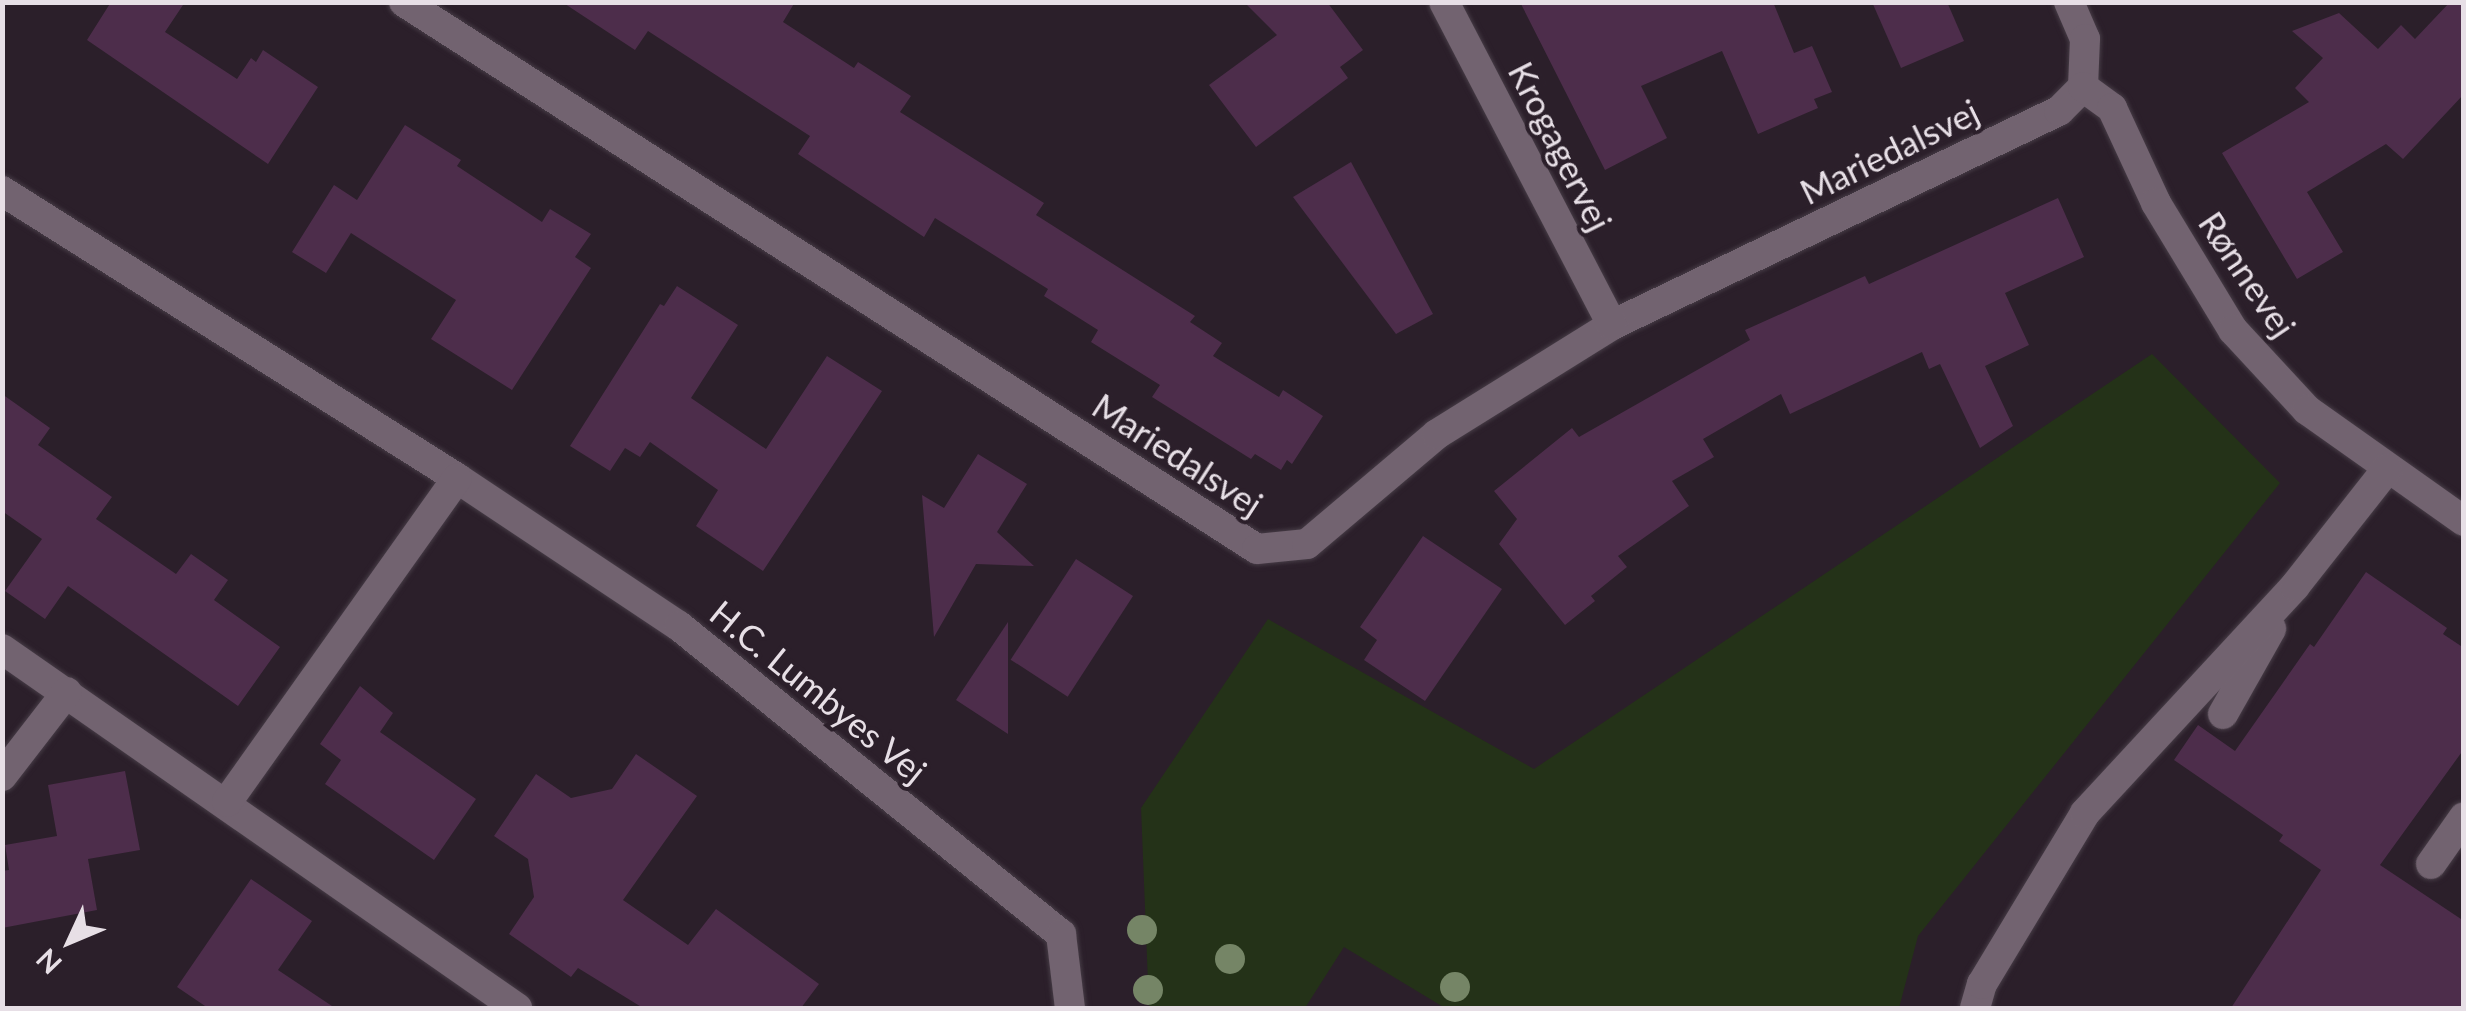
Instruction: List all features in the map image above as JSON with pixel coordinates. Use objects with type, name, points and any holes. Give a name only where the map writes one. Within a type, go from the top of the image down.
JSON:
[{"type":"street","name":"Mariedalsvej","points":[[404,2],[1257,549],[1307,544],[1436,434],[1612,325],[2059,112],[2083,87]]},
{"type":"street","name":"Krogagervej","points":[[1444,2],[1612,325]]},
{"type":"street","points":[[2070,2],[2085,38],[2083,87]]},
{"type":"street","name":"Rønnevej","points":[[2083,87],[2112,108],[2156,203],[2233,330],[2307,410],[2464,521]]},
{"type":"street","name":"H.C. Lumbyes Vej","points":[[2,190],[456,478],[679,626],[1061,934],[1070,1008]]},
{"type":"street","points":[[1976,1008],[1982,984],[2085,813],[2295,586],[2387,468]]},
{"type":"street","points":[[228,802],[456,478]]},
{"type":"street","points":[[2223,714],[2295,586]]},
{"type":"street","points":[[2,649],[228,802],[517,1008]]},
{"type":"street","points":[[2,776],[67,692]]},
{"type":"street","points":[[2431,864],[2464,817]]},
{"type":"green space","points":[[2152,354],[2280,483],[1918,936],[1899,1008],[1445,1008],[1344,947],[1305,1008],[1149,1008],[1141,808],[1268,619],[1534,769]]},
{"type":"building","points":[[111,2],[185,2],[165,32],[237,79],[251,58],[256,62],[263,50],[318,87],[268,164],[87,40]]},
{"type":"building","points":[[562,2],[795,2],[783,22],[854,68],[858,62],[911,96],[900,112],[1044,203],[1036,215],[1195,316],[1190,322],[1222,343],[1213,356],[1279,397],[1283,390],[1323,416],[1292,464],[1287,460],[1281,470],[1255,454],[1251,459],[1152,397],[1160,385],[1091,342],[1098,330],[1044,296],[1048,289],[935,218],[924,237],[798,154],[810,136],[648,31],[635,50]]},
{"type":"building","points":[[1244,2],[1327,2],[1363,50],[1340,67],[1348,78],[1256,147],[1209,85],[1277,35]]},
{"type":"building","points":[[1520,2],[1773,2],[1794,53],[1812,46],[1832,92],[1814,99],[1818,108],[1758,134],[1722,51],[1641,86],[1667,138],[1605,170]]},
{"type":"building","points":[[1872,2],[1947,2],[1964,41],[1901,68]]},
{"type":"building","points":[[2450,2],[2464,2],[2464,94],[2403,159],[2386,144],[2307,192],[2343,252],[2297,279],[2222,153],[2309,102],[2295,88],[2323,58],[2292,31],[2339,13],[2378,49],[2401,25],[2415,39]]},
{"type":"building","points":[[405,125],[461,160],[457,166],[542,222],[550,209],[591,234],[575,257],[591,268],[512,390],[431,339],[456,300],[351,233],[326,273],[292,252],[334,185],[357,200]]},
{"type":"building","points":[[1351,162],[1433,314],[1396,334],[1293,197]]},
{"type":"building","points":[[2058,198],[2084,257],[2005,293],[2029,345],[1985,366],[2013,426],[1980,448],[1940,364],[1929,369],[1922,352],[1790,414],[1781,394],[1703,439],[1714,457],[1672,481],[1689,506],[1618,556],[1627,567],[1591,596],[1595,601],[1565,625],[1499,544],[1517,519],[1494,491],[1572,428],[1579,437],[1750,340],[1745,330],[1865,276],[1869,284]]},
{"type":"building","points":[[677,286],[738,325],[691,398],[766,449],[827,356],[882,391],[763,571],[696,526],[718,490],[650,442],[640,457],[625,448],[610,471],[570,446],[660,304],[664,306]]},
{"type":"building","points":[[2,394],[50,428],[38,445],[112,497],[96,519],[176,574],[191,554],[228,580],[214,600],[280,647],[238,706],[68,586],[45,619],[5,591],[42,539],[2,511]]},
{"type":"building","points":[[978,454],[1027,484],[997,532],[1034,566],[976,564],[934,637],[922,495],[944,508]]},
{"type":"building","points":[[1423,536],[1502,589],[1425,701],[1364,660],[1377,640],[1360,627]]},
{"type":"building","points":[[1076,559],[1133,596],[1068,697],[1011,660]]},
{"type":"building","points":[[2366,572],[2447,628],[2443,634],[2464,648],[2464,749],[2380,865],[2464,921],[2464,1008],[2231,1008],[2321,870],[2279,841],[2283,835],[2174,760],[2198,725],[2235,751]]},
{"type":"building","points":[[1008,622],[1008,734],[956,700]]},
{"type":"building","points":[[360,686],[393,713],[380,732],[476,799],[434,860],[325,784],[341,760],[320,744]]},
{"type":"building","points":[[636,754],[697,796],[623,900],[688,945],[716,909],[819,984],[801,1008],[643,1008],[578,968],[571,977],[509,934],[534,897],[528,859],[494,836],[536,774],[571,798],[612,789]]},
{"type":"building","points":[[125,771],[140,850],[88,859],[97,910],[2,928],[2,871],[9,870],[5,845],[57,836],[48,785]]},
{"type":"building","points":[[251,879],[312,921],[278,970],[335,1008],[208,1008],[177,987]]}]
